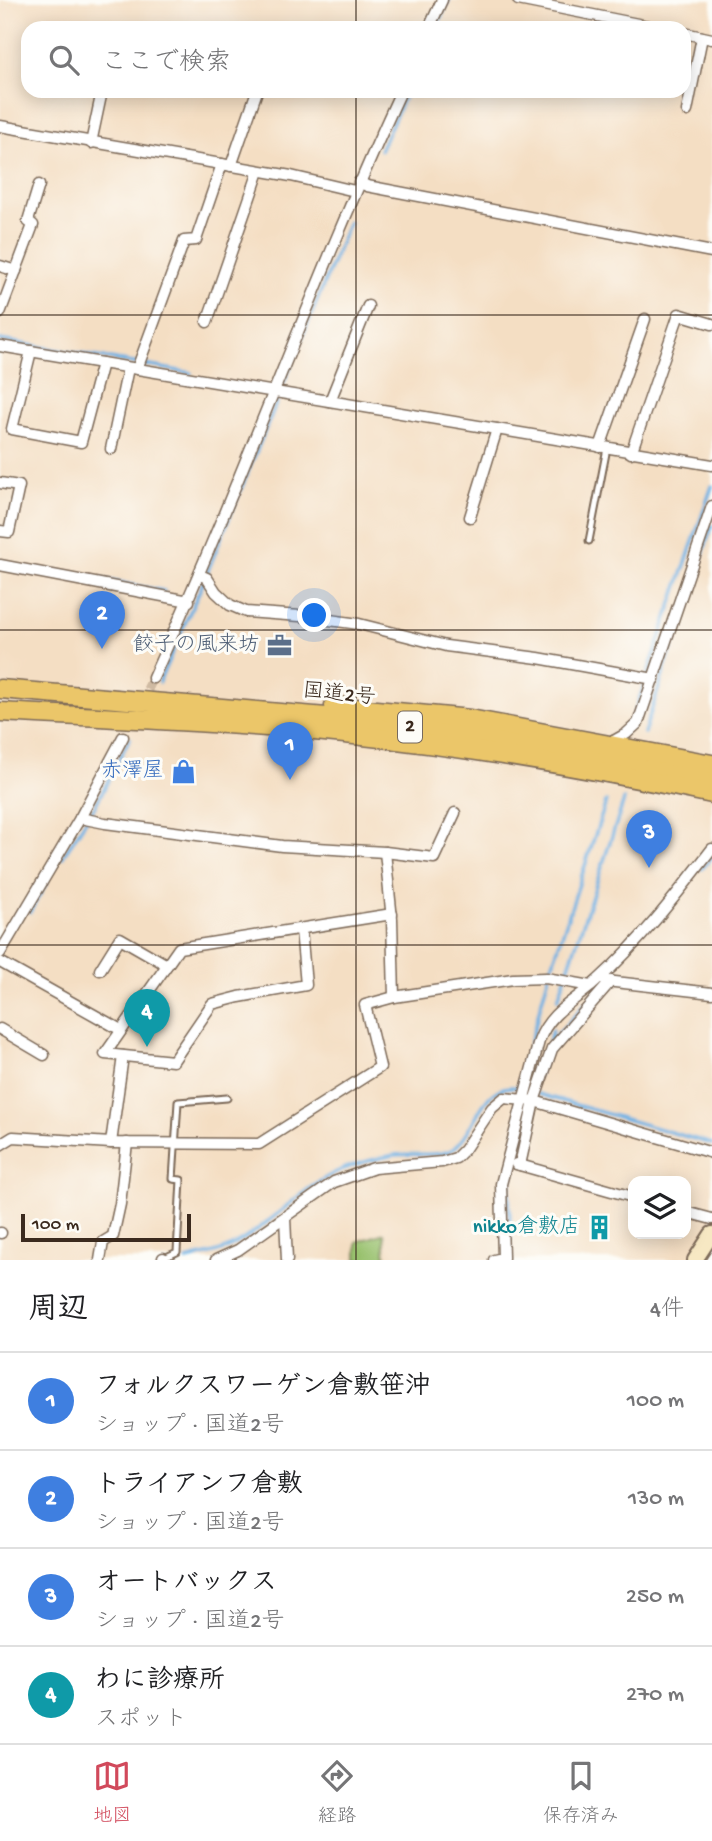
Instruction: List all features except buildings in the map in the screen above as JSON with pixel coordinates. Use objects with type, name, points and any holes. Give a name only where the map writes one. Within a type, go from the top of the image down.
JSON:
[{"type":"highway","name":"国道2号","points":[[0,690],[212,706],[464,734],[712,777]]},
{"type":"highway","name":"国道2号","points":[[0,712],[190,722],[343,734],[462,748],[606,757],[712,794]]},
{"type":"highway","points":[[343,734],[370,746],[600,782],[712,805]]},
{"type":"highway","points":[[606,757],[712,764]]},
{"type":"street","points":[[432,21],[442,0]]},
{"type":"street","points":[[519,0],[623,21]]},
{"type":"street","points":[[691,96],[707,38]]},
{"type":"street","points":[[91,143],[101,98]]},
{"type":"street","points":[[111,449],[136,366],[184,241],[196,240],[254,98]]},
{"type":"street","points":[[153,678],[203,576],[273,393],[398,98]]},
{"type":"street","points":[[687,111],[691,98]]},
{"type":"street","points":[[0,126],[361,186],[712,251]]},
{"type":"street","points":[[207,322],[259,171]]},
{"type":"street","points":[[0,313],[33,225],[28,221],[39,185]]},
{"type":"street","points":[[0,266],[16,271]]},
{"type":"street","points":[[330,401],[368,306]]},
{"type":"street","points":[[631,453],[679,314],[712,324]]},
{"type":"street","points":[[603,448],[645,319]]},
{"type":"street","points":[[0,346],[136,366],[273,393],[712,465]]},
{"type":"street","points":[[31,351],[12,429],[81,442],[102,363]]},
{"type":"street","points":[[470,517],[497,429]]},
{"type":"street","points":[[0,482],[19,486],[9,533],[0,531]]},
{"type":"street","points":[[606,757],[638,723],[650,678],[712,506]]},
{"type":"street","points":[[0,565],[189,601]]},
{"type":"street","points":[[203,576],[230,605],[246,612],[359,624],[446,646],[538,658],[650,678]]},
{"type":"street","points":[[121,1030],[1,960],[85,819],[123,737]]},
{"type":"street","points":[[85,819],[282,846],[435,858],[455,813]]},
{"type":"street","points":[[494,1260],[503,1258],[501,1184],[514,1164],[537,1073],[542,1034],[551,1018],[595,983],[664,911],[712,849]]},
{"type":"street","points":[[384,852],[392,914],[394,998]]},
{"type":"street","points":[[301,929],[306,985],[212,1004],[173,1060],[105,1054],[179,948],[392,914]]},
{"type":"street","points":[[100,970],[120,938],[167,965]]},
{"type":"street","points":[[0,1145],[13,1137],[111,1143],[259,1144],[380,1067],[365,1005],[394,998],[513,979],[595,983],[611,981],[712,993]]},
{"type":"street","points":[[537,1073],[559,1040],[611,981]]},
{"type":"street","points":[[0,1029],[44,1055]]},
{"type":"street","points":[[111,1143],[123,1056]]},
{"type":"street","points":[[216,1260],[238,1250],[334,1182],[374,1168],[442,1162],[456,1158],[492,1108],[504,1098],[530,1094],[712,1153]]},
{"type":"street","points":[[100,1260],[103,1242],[113,1236],[120,1204],[127,1143]]},
{"type":"street","points":[[514,1164],[628,1196]]},
{"type":"street","points":[[691,1213],[712,1219]]},
{"type":"street","points":[[285,1218],[287,1260]]},
{"type":"street","points":[[695,1260],[712,1234]]},
{"type":"lane","points":[[589,541],[603,448]]},
{"type":"lane","points":[[163,1259],[177,1252],[181,1180],[173,1179],[178,1102],[227,1098]]},
{"type":"green space","points":[[384,1233],[386,1260],[357,1260],[357,1242]]},
{"type":"waterway","points":[[439,21],[449,0]]},
{"type":"waterway","points":[[380,150],[404,98]]},
{"type":"waterway","points":[[283,385],[349,222]]},
{"type":"waterway","points":[[0,340],[191,373]]},
{"type":"waterway","points":[[159,682],[277,401]]},
{"type":"waterway","points":[[633,717],[712,486]]},
{"type":"waterway","points":[[644,733],[712,526]]},
{"type":"waterway","points":[[89,577],[164,591]]},
{"type":"waterway","points":[[62,858],[95,806],[130,738]]},
{"type":"waterway","points":[[558,999],[624,800]]},
{"type":"waterway","points":[[518,1087],[549,975],[606,802]]},
{"type":"waterway","points":[[702,869],[712,857]]},
{"type":"waterway","points":[[30,912],[47,882]]},
{"type":"waterway","points":[[537,1077],[549,1044],[586,1003]]},
{"type":"waterway","points":[[549,1042],[552,1030]]},
{"type":"waterway","points":[[187,1260],[223,1250],[243,1239],[313,1186],[343,1169],[395,1155],[434,1154],[453,1149],[489,1097],[498,1090],[510,1087],[524,1089]]},
{"type":"waterway","points":[[538,1094],[712,1144]]},
{"type":"waterway","points":[[511,1260],[509,1190],[526,1114]]},
{"type":"tunnel","points":[[141,703],[153,678]]},
{"type":"place","name":"餃子の風来坊","points":[[279,646]]},
{"type":"place","name":"トライアンフ倉敷","points":[[102,649]]},
{"type":"place","name":"赤澤屋","points":[[184,772]]},
{"type":"place","name":"フォルクスワーゲン倉敷笹沖","points":[[290,780]]},
{"type":"place","name":"オートバックス","points":[[649,868]]},
{"type":"place","name":"わに診療所","points":[[147,1047]]},
{"type":"place","name":"nikko倉敷店","points":[[600,1228]]}]
